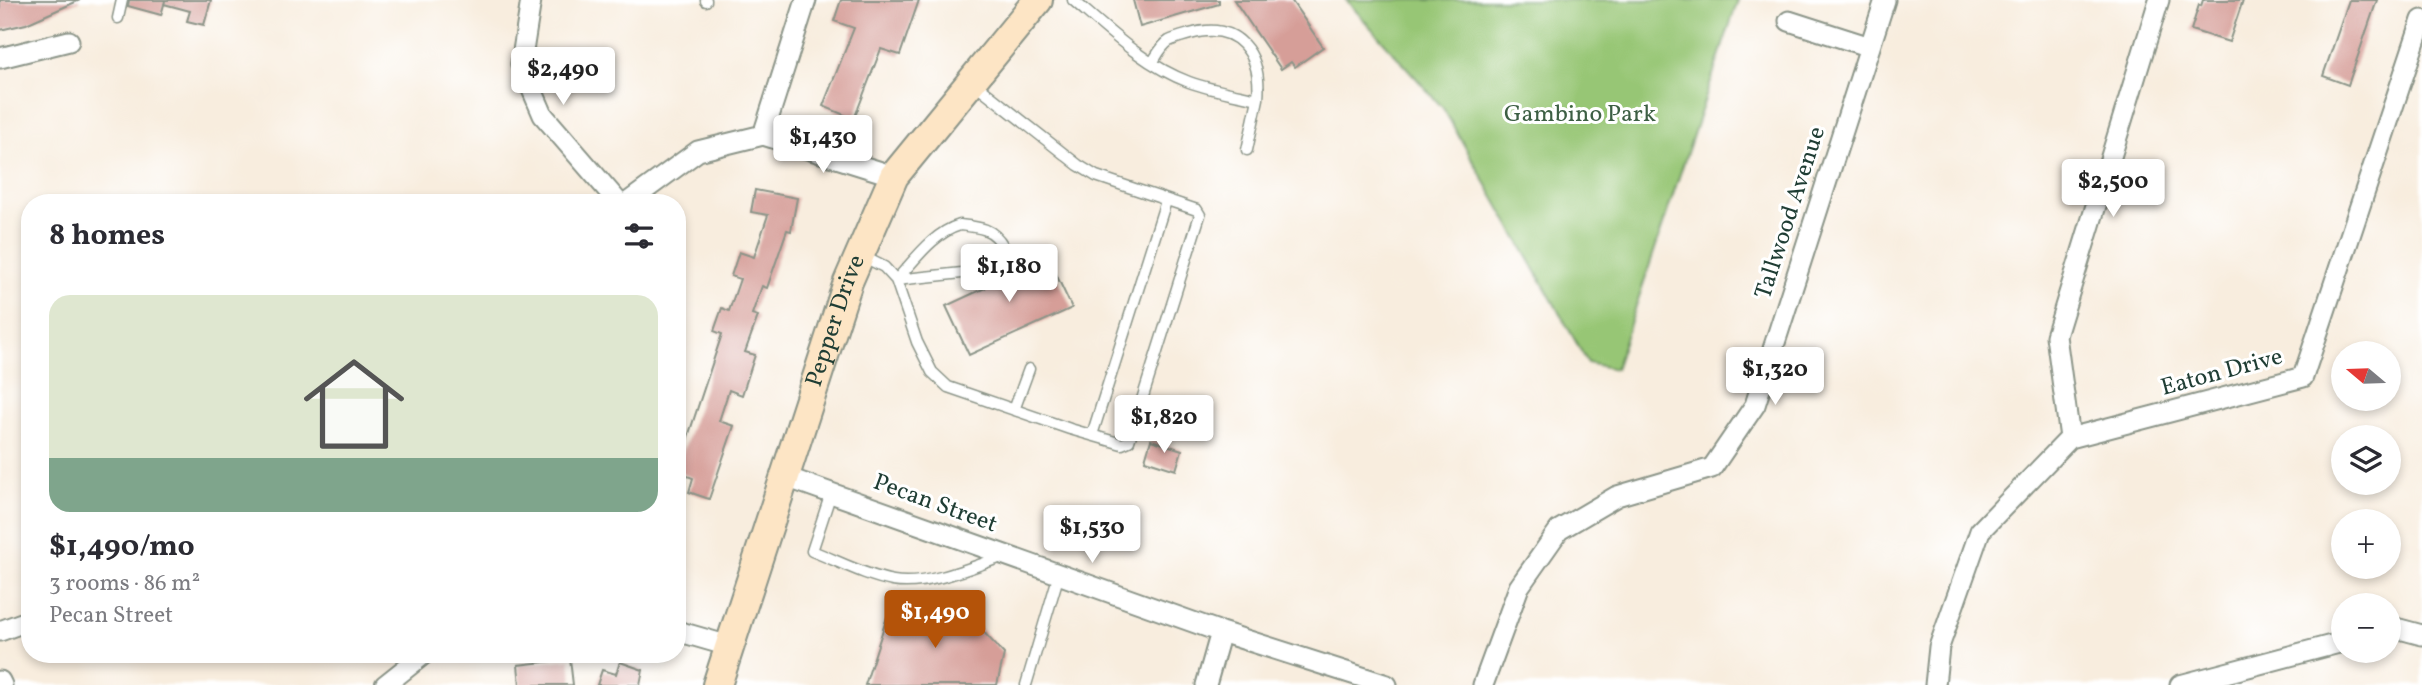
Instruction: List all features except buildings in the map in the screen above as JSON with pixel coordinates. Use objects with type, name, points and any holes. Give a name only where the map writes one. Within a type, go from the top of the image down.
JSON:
[{"type":"street","points":[[531,0],[521,64],[543,115],[611,194]]},
{"type":"street","points":[[763,135],[806,0]]},
{"type":"street","name":"Pepper Drive","points":[[717,685],[848,282],[894,176],[1038,0]]},
{"type":"street","name":"Tallwood Avenue","points":[[1483,685],[1518,587],[1559,530],[1618,496],[1712,468],[1755,405],[1885,0]]},
{"type":"street","points":[[1935,685],[1939,647],[1980,531],[2070,438],[2056,336],[2159,0]]},
{"type":"street","name":"Eaton Drive","points":[[2070,438],[2303,377],[2422,20]]},
{"type":"street","points":[[1789,21],[1870,47]]},
{"type":"street","points":[[0,58],[69,41]]},
{"type":"street","points":[[639,194],[698,151],[763,135],[894,176]]},
{"type":"street","name":"Pecan Street","points":[[786,477],[1222,632],[1387,685]]},
{"type":"street","points":[[0,631],[21,623]]},
{"type":"street","points":[[2401,629],[2422,635]]},
{"type":"street","points":[[1206,685],[1222,632]]},
{"type":"street","points":[[686,634],[729,646]]},
{"type":"street","points":[[2180,685],[2331,645]]},
{"type":"street","points":[[385,685],[413,663]]},
{"type":"lane","points":[[118,18],[122,0]]},
{"type":"lane","points":[[1073,0],[1152,63],[1191,83],[1258,99]]},
{"type":"lane","points":[[1152,63],[1167,42],[1214,30],[1229,33],[1252,54],[1258,68],[1258,99],[1247,150]]},
{"type":"lane","points":[[860,255],[884,267],[896,280],[917,342],[932,372],[948,387],[1122,444],[1129,441],[1199,221],[1197,210],[1096,176],[1078,165],[972,81]]},
{"type":"lane","points":[[1092,435],[1166,201]]},
{"type":"lane","points":[[960,225],[978,227],[997,235],[1003,246],[1000,258],[962,273],[896,280],[938,236],[960,225]]},
{"type":"lane","points":[[1014,410],[1029,369]]},
{"type":"lane","points":[[831,493],[812,551],[881,578],[899,582],[919,581],[968,569],[1006,555]]},
{"type":"lane","points":[[1026,685],[1059,574]]},
{"type":"green space","name":"Gambino Park","points":[[1346,0],[1738,0],[1615,369],[1588,363],[1443,108]]}]
